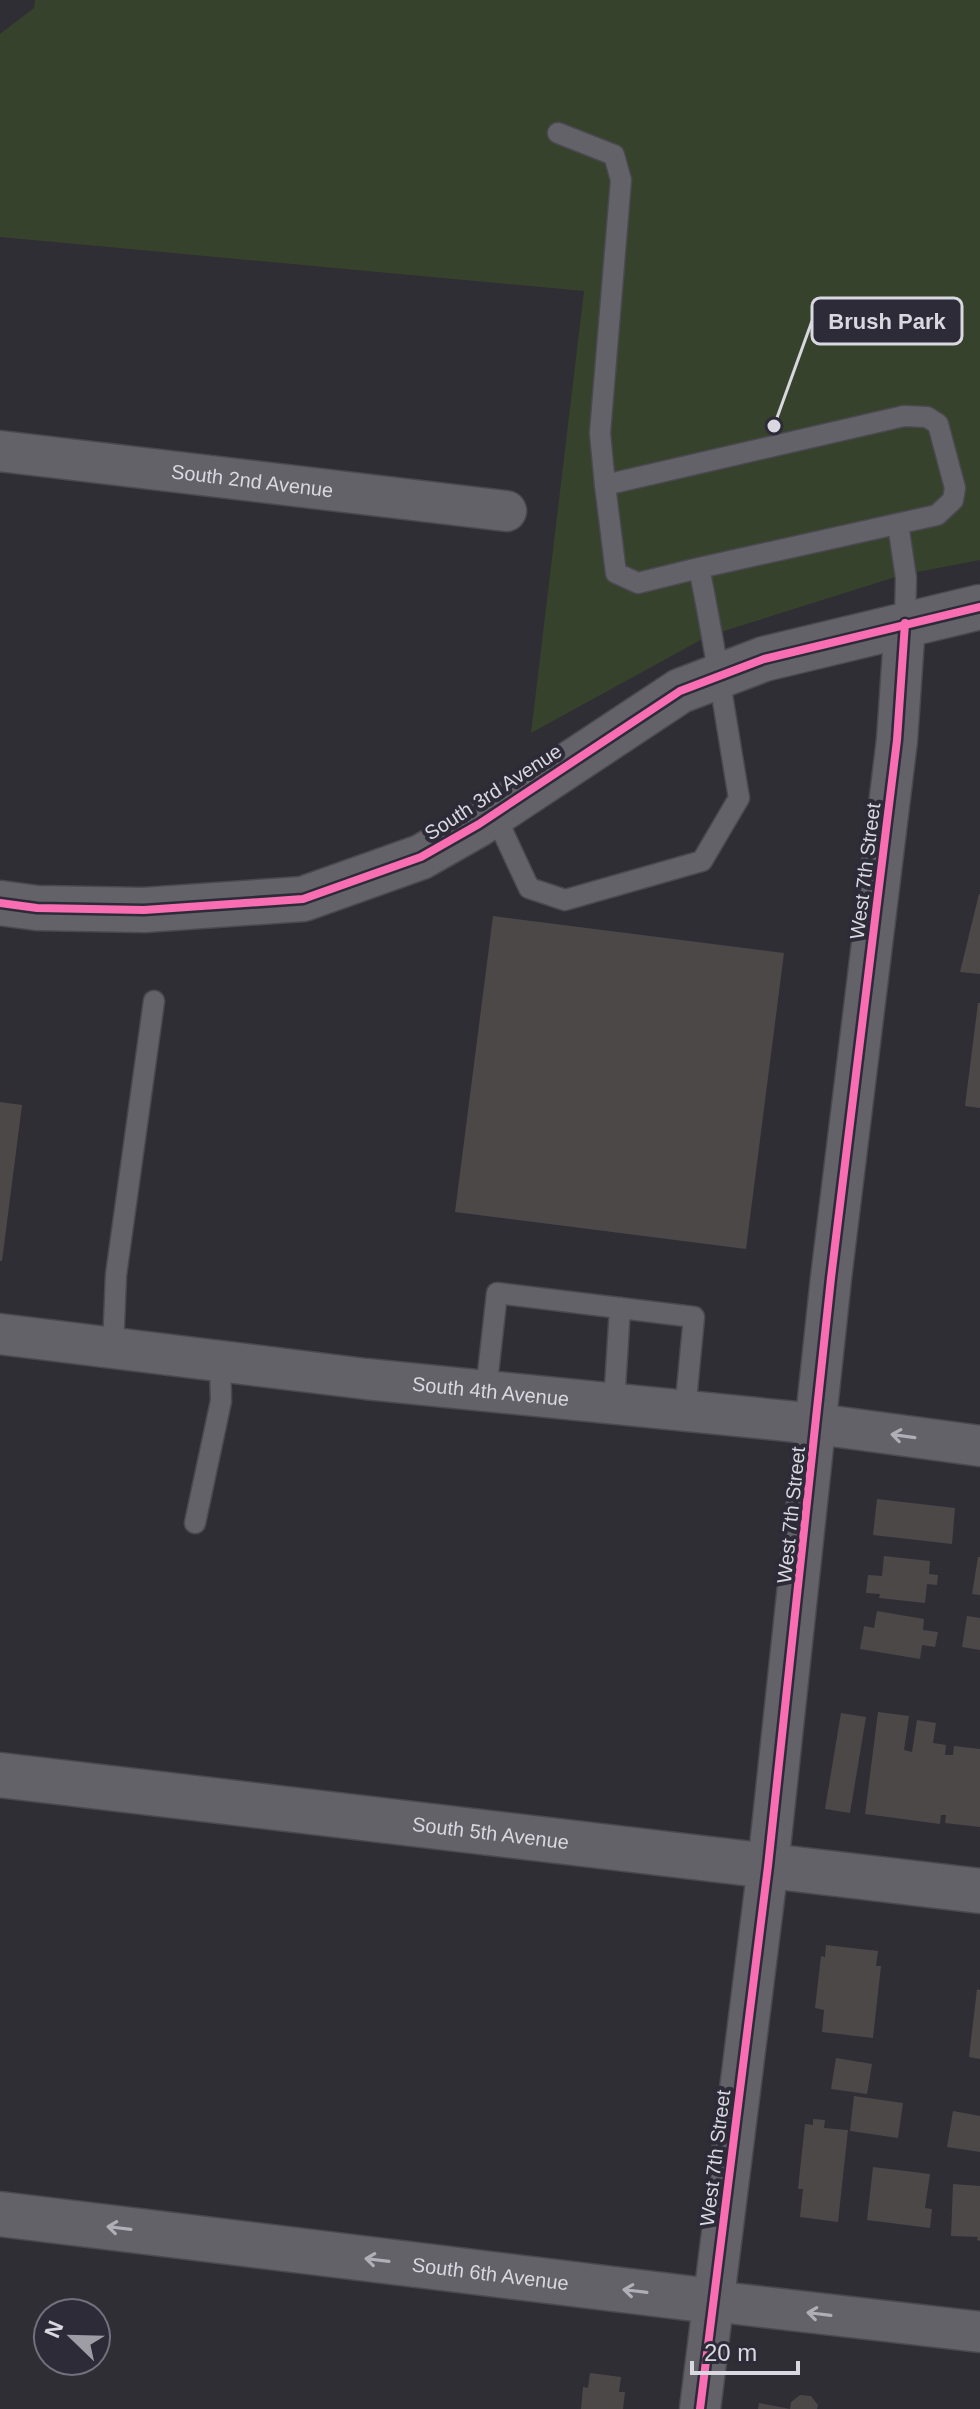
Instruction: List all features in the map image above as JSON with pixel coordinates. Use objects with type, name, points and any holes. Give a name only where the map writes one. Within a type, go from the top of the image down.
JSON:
[{"type":"street","name":"South 2nd Avenue","points":[[0,451],[506,511]]},
{"type":"street","name":"South 3rd Avenue","points":[[0,903],[37,908],[144,910],[303,899],[421,857],[680,691],[764,659],[980,607]]},
{"type":"street","name":"West 7th Street","points":[[700,2409],[768,1866],[831,1278],[897,740],[905,623]]},
{"type":"street","name":"South 4th Avenue","points":[[0,1334],[366,1379],[817,1424],[980,1446]]},
{"type":"street","name":"South 5th Avenue","points":[[0,1775],[980,1891]]},
{"type":"street","name":"South 6th Avenue","points":[[0,2214],[980,2332]]},
{"type":"lane","points":[[558,133],[614,155],[621,180],[600,433],[605,485],[616,573],[638,583],[937,515],[953,500],[955,488],[938,424],[927,417],[904,416],[605,485]]},
{"type":"lane","points":[[898,524],[906,578],[905,623]]},
{"type":"lane","points":[[494,813],[529,888],[565,900],[702,861],[739,798],[699,568]]},
{"type":"lane","points":[[113,1348],[116,1275],[154,1001]]},
{"type":"lane","points":[[486,1391],[497,1293],[694,1317],[685,1411]]},
{"type":"lane","points":[[614,1404],[620,1308]]},
{"type":"lane","points":[[195,1523],[221,1401],[220,1361]]},
{"type":"green space","points":[[35,0],[980,0],[980,560],[902,575],[708,636],[531,733],[584,291],[0,237],[0,34],[34,8]]},
{"type":"building","points":[[979,894],[980,974],[960,972]]},
{"type":"building","points":[[493,916],[784,953],[746,1249],[455,1212]]},
{"type":"building","points":[[980,1003],[980,1108],[965,1106]]},
{"type":"building","points":[[0,1102],[22,1105],[2,1261],[0,1261]]},
{"type":"building","points":[[877,1499],[955,1508],[952,1544],[873,1535]]},
{"type":"building","points":[[884,1556],[930,1561],[929,1574],[938,1575],[937,1585],[927,1584],[925,1603],[879,1598],[880,1594],[866,1593],[868,1575],[882,1576]]},
{"type":"building","points":[[980,1557],[980,1595],[972,1594]]},
{"type":"building","points":[[877,1611],[924,1619],[923,1630],[938,1632],[935,1647],[922,1645],[920,1659],[860,1649],[864,1626],[874,1628]]},
{"type":"building","points":[[967,1616],[980,1618],[980,1650],[962,1647]]},
{"type":"building","points":[[878,1712],[909,1716],[904,1750],[912,1752],[917,1720],[936,1723],[933,1743],[946,1745],[945,1755],[953,1755],[954,1746],[980,1749],[980,1827],[945,1823],[946,1815],[941,1815],[940,1824],[865,1814]]},
{"type":"building","points":[[841,1713],[866,1717],[850,1813],[825,1809]]},
{"type":"building","points":[[826,1945],[878,1951],[876,1966],[881,1966],[873,2038],[822,2032],[824,2010],[815,2008],[821,1956],[825,1957]]},
{"type":"building","points":[[977,1989],[980,1990],[980,2059],[969,2057]]},
{"type":"building","points":[[836,2058],[872,2064],[867,2094],[831,2089]]},
{"type":"building","points":[[854,2096],[903,2103],[898,2138],[850,2131]]},
{"type":"building","points":[[953,2111],[980,2116],[980,2152],[947,2147]]},
{"type":"building","points":[[813,2119],[825,2120],[824,2128],[848,2130],[838,2222],[800,2217],[803,2189],[798,2189],[805,2124],[813,2125]]},
{"type":"building","points":[[873,2167],[930,2174],[925,2208],[932,2209],[930,2228],[867,2220]]},
{"type":"building","points":[[953,2184],[980,2186],[980,2241],[978,2237],[951,2236]]},
{"type":"building","points":[[590,2373],[621,2377],[619,2392],[625,2392],[623,2409],[581,2409],[583,2387],[588,2388]]},
{"type":"building","points":[[800,2395],[811,2396],[818,2405],[817,2409],[790,2409],[791,2402]]},
{"type":"building","points":[[759,2403],[790,2409],[758,2409]]},
{"type":"cycle path","points":[[0,903],[37,908],[144,910],[303,899],[421,857],[479,824],[680,691],[764,659],[980,607]]},
{"type":"cycle path","points":[[700,2409],[768,1866],[831,1278],[897,740],[905,623]]},
{"type":"place","name":"Brush Park","points":[[774,426]]}]
